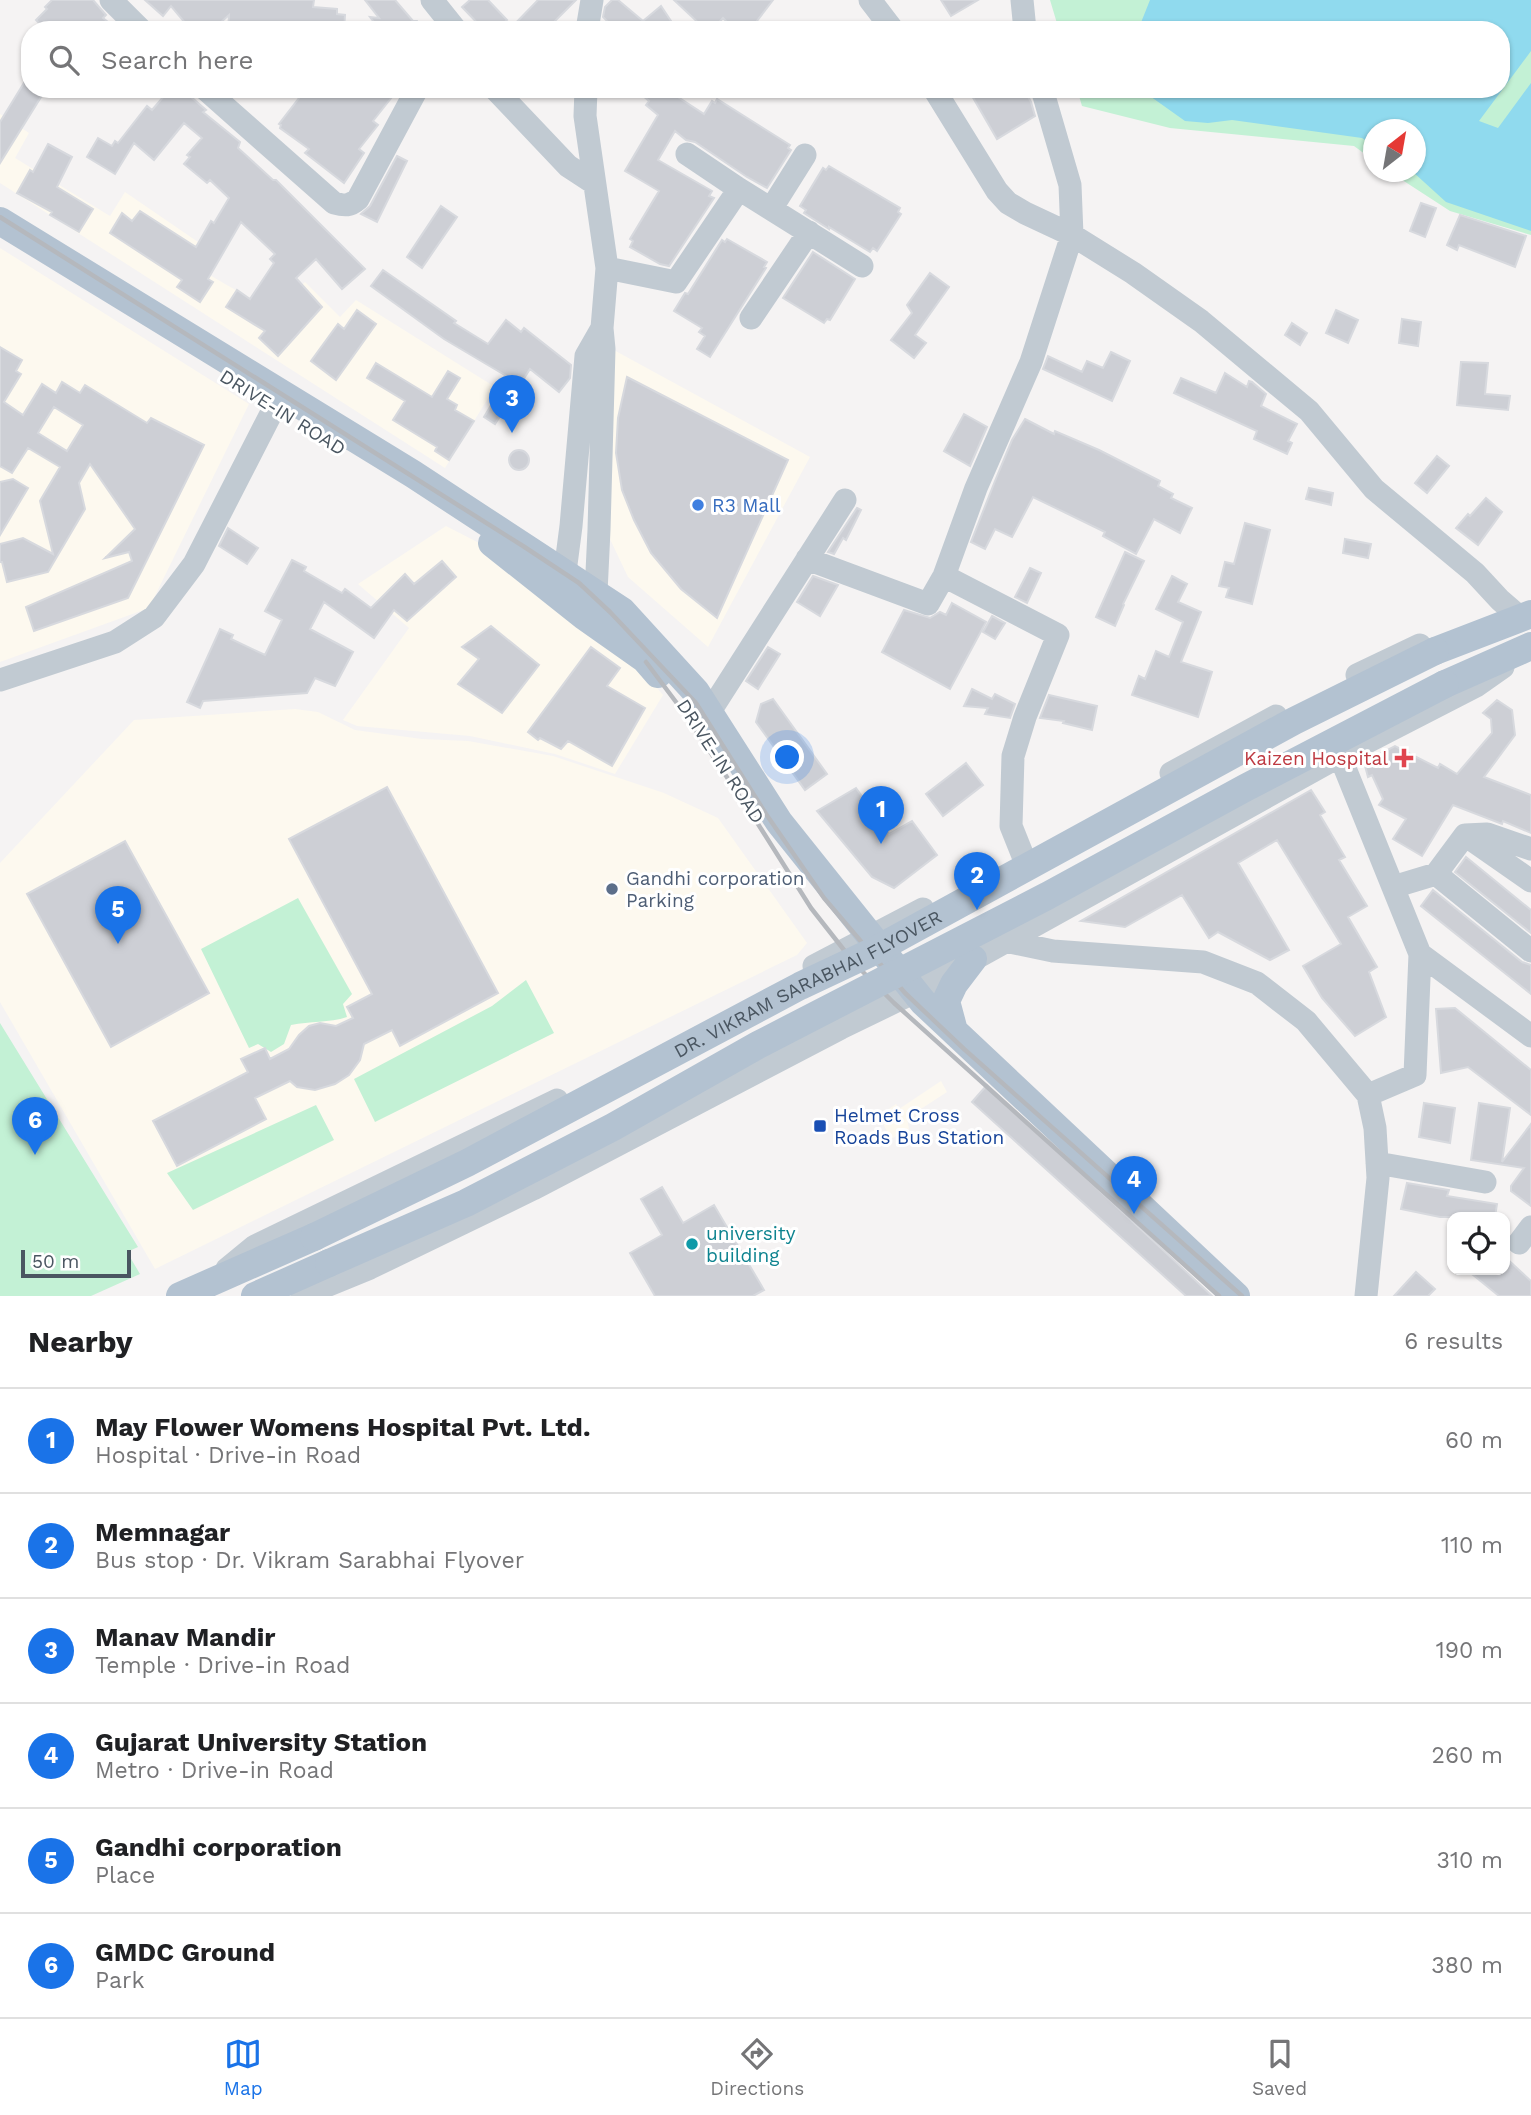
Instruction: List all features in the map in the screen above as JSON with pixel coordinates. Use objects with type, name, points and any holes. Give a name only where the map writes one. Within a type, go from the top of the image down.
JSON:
[{"type":"main road","name":"DRIVE-IN ROAD","points":[[0,221],[593,606],[686,703],[768,832],[907,996],[1215,1296]]},
{"type":"main road","name":"DRIVE-IN ROAD","points":[[0,239],[276,398]]},
{"type":"main road","points":[[593,606],[622,611],[696,692],[779,822],[862,940]]},
{"type":"main road","name":"DR. VIKRAM SARABHAI FLYOVER","points":[[180,1296],[314,1237],[467,1163],[800,986],[870,953],[1294,721],[1435,651],[1522,617]]},
{"type":"main road","name":"DR. VIKRAM SARABHAI FLYOVER","points":[[255,1296],[466,1203],[589,1139],[758,1045],[1047,896],[1257,782],[1445,684],[1531,647]]},
{"type":"main road","points":[[954,1031],[946,1002],[954,984],[973,959]]},
{"type":"main road","points":[[907,996],[954,1031],[1236,1296]]},
{"type":"street","points":[[111,0],[132,21]]},
{"type":"street","points":[[432,0],[449,21]]},
{"type":"street","points":[[588,21],[592,0]]},
{"type":"street","points":[[870,0],[885,21]]},
{"type":"street","points":[[1023,0],[1024,21]]},
{"type":"street","points":[[215,98],[334,203],[343,206],[351,205],[358,198],[412,98]]},
{"type":"street","points":[[504,98],[568,166],[594,183]]},
{"type":"street","points":[[586,98],[585,116],[607,268],[602,328],[604,349],[593,606]]},
{"type":"street","points":[[940,98],[997,191],[1008,203],[1025,214],[1072,235],[1201,321],[1309,411],[1374,489],[1475,573],[1500,600],[1522,617]]},
{"type":"street","points":[[807,559],[928,604],[944,576],[976,488],[1031,362],[1072,235],[1070,185],[1045,98]]},
{"type":"street","points":[[687,154],[862,266]]},
{"type":"street","points":[[771,209],[805,155]]},
{"type":"street","points":[[607,268],[676,282],[739,189]]},
{"type":"street","points":[[751,318],[808,232]]},
{"type":"street","points":[[561,583],[586,356],[602,328]]},
{"type":"street","points":[[0,680],[115,642],[154,617],[194,564],[276,398]]},
{"type":"street","points":[[709,713],[845,500]]},
{"type":"street","points":[[944,576],[1058,635],[1024,717],[1013,756],[1011,826],[1023,856]]},
{"type":"street","points":[[208,1284],[255,1246],[603,1078],[1023,856],[1235,737],[1392,657],[1454,631],[1522,617]]},
{"type":"street","points":[[302,1296],[370,1268],[533,1189],[907,996],[1340,756],[1476,686],[1531,647]]},
{"type":"street","points":[[1340,756],[1420,954],[1415,1075],[1368,1095]]},
{"type":"street","points":[[1465,835],[1488,834],[1531,849]]},
{"type":"street","points":[[1393,887],[1436,874],[1465,835]]},
{"type":"street","points":[[1465,835],[1531,881]]},
{"type":"street","points":[[1436,874],[1531,951]]},
{"type":"street","points":[[1005,941],[1052,951],[1203,962],[1257,983],[1306,1021],[1368,1095],[1375,1128],[1378,1178],[1366,1296]]},
{"type":"street","points":[[1420,954],[1531,1036]]},
{"type":"street","points":[[1377,1163],[1485,1182]]},
{"type":"shaded area","points":[[0,114],[29,133],[15,158],[110,216],[125,192],[198,242],[186,261],[272,310],[305,282],[340,317],[356,300],[495,387],[445,468],[0,183]]},
{"type":"shaded area","points":[[0,248],[249,404],[149,608],[0,662]]},
{"type":"shaded area","name":"R3 Mall","points":[[612,349],[810,457],[708,647],[628,577],[609,537]]},
{"type":"shaded area","points":[[446,526],[485,546],[633,660],[663,695],[615,774],[555,754],[470,736],[357,726],[343,720],[409,628],[358,584]]},
{"type":"shaded area","points":[[295,709],[318,712],[355,730],[422,739],[468,741],[553,756],[664,793],[718,818],[807,943],[797,955],[155,1269],[0,1002],[0,863],[134,720]]},
{"type":"shaded area","points":[[941,1081],[947,1092],[907,1118],[909,1129],[891,1139],[879,1116],[896,1104],[899,1109]]},
{"type":"green space","points":[[1050,0],[1531,0],[1531,235],[1450,211],[1405,182],[1426,182],[1426,119],[1363,119],[1363,153],[1354,146],[1170,128],[1082,106],[1080,98],[1510,98],[1510,21],[1056,21]]},
{"type":"green space","points":[[298,898],[352,994],[343,1004],[347,1017],[291,1025],[284,1044],[271,1052],[258,1044],[249,1048],[201,949]]},
{"type":"green space","points":[[526,980],[554,1033],[375,1122],[354,1079],[492,1006]]},
{"type":"green space","points":[[0,1023],[138,1247],[127,1252],[140,1274],[91,1296],[0,1296]]},
{"type":"green space","points":[[316,1105],[334,1140],[193,1210],[167,1173]]},
{"type":"water","points":[[1150,0],[1531,0],[1531,51],[1510,79],[1510,21],[1142,21]]},
{"type":"water","points":[[1531,83],[1531,231],[1446,202],[1424,182],[1426,119],[1363,119],[1363,139],[1232,120],[1208,123],[1185,121],[1153,98],[1496,98],[1479,121],[1498,128]]},
{"type":"building","points":[[52,0],[93,0],[106,15],[103,18],[107,21],[37,21],[47,9],[45,7]]},
{"type":"building","points":[[145,0],[314,0],[313,7],[337,9],[337,14],[345,15],[345,21],[229,21],[229,15],[222,21],[184,21],[171,6],[163,16]]},
{"type":"building","points":[[365,0],[395,0],[413,21],[373,21],[370,17],[379,18]]},
{"type":"building","points":[[470,0],[488,0],[507,20],[475,21],[462,7]]},
{"type":"building","points":[[538,0],[576,0],[555,21],[518,21]]},
{"type":"building","points":[[612,0],[618,0],[643,21],[607,21],[603,17],[605,7]]},
{"type":"building","points":[[674,0],[773,0],[757,21],[726,21],[723,18],[720,21],[696,21]]},
{"type":"building","points":[[941,0],[978,0],[951,16]]},
{"type":"building","points":[[661,6],[671,21],[643,21]]},
{"type":"building","points":[[21,88],[21,98],[40,98],[0,163],[0,122]]},
{"type":"building","points":[[162,98],[192,98],[206,110],[203,112],[240,142],[238,148],[276,180],[365,269],[342,289],[316,259],[296,278],[322,307],[278,356],[259,338],[265,331],[226,307],[237,290],[250,299],[274,263],[270,259],[275,254],[241,222],[208,279],[213,282],[200,302],[177,287],[182,280],[110,233],[122,213],[132,221],[140,211],[196,247],[229,198],[210,180],[207,183],[184,164],[190,157],[187,155],[202,138],[184,123],[154,160],[134,143],[115,174],[87,157],[98,138],[112,146],[115,141],[118,143],[147,106],[152,110]]},
{"type":"building","points":[[299,98],[391,98],[373,121],[378,125],[359,149],[364,153],[344,183],[305,153],[309,149],[280,128],[279,124]]},
{"type":"building","points":[[646,98],[680,98],[704,114],[712,101],[715,103],[717,99],[790,145],[788,148],[791,150],[767,188],[675,131],[658,160],[712,191],[709,196],[714,198],[669,266],[660,264],[630,247],[633,241],[630,239],[659,191],[625,171],[658,115],[646,105],[649,101]]},
{"type":"building","points":[[973,98],[1029,98],[1035,116],[997,139]]},
{"type":"building","points":[[48,144],[72,157],[57,187],[93,209],[79,232],[50,215],[52,212],[17,193],[30,170],[33,172]]},
{"type":"building","points":[[397,156],[407,161],[377,222],[361,214],[370,206]]},
{"type":"building","points":[[829,166],[900,208],[898,212],[901,214],[877,251],[873,248],[870,252],[829,229],[804,213],[806,210],[800,206],[823,168],[826,170]]},
{"type":"building","points":[[1421,203],[1436,208],[1425,237],[1410,231]]},
{"type":"building","points":[[441,206],[457,217],[422,268],[407,257]]},
{"type":"building","points":[[1460,215],[1526,236],[1515,267],[1459,245],[1457,250],[1447,245]]},
{"type":"building","points":[[727,239],[767,262],[764,267],[766,268],[710,357],[697,349],[705,336],[699,332],[702,328],[674,311],[722,240],[725,242]]},
{"type":"building","points":[[813,252],[855,279],[830,320],[827,319],[824,323],[783,298]]},
{"type":"building","points":[[383,270],[456,321],[454,323],[488,344],[506,320],[521,332],[524,328],[571,365],[570,378],[559,392],[530,369],[495,424],[484,417],[508,377],[444,339],[371,286]]},
{"type":"building","points":[[930,273],[949,287],[915,335],[926,343],[914,358],[891,340],[912,313],[907,305]]},
{"type":"building","points":[[357,310],[376,324],[336,380],[311,361],[338,324],[344,329]]},
{"type":"building","points":[[1336,310],[1358,320],[1348,343],[1326,333]]},
{"type":"building","points":[[1402,319],[1421,322],[1418,346],[1399,343]]},
{"type":"building","points":[[1292,323],[1307,333],[1300,345],[1285,335]]},
{"type":"building","points":[[0,347],[22,360],[16,371],[21,374],[4,402],[23,415],[42,384],[56,393],[62,382],[80,393],[85,385],[147,423],[151,418],[204,445],[128,598],[34,631],[26,607],[132,561],[129,552],[105,558],[135,529],[90,464],[79,483],[85,509],[48,572],[7,582],[0,562],[0,544],[23,538],[53,554],[40,501],[60,467],[28,448],[12,473],[0,466]],"holes":[[[54,407],[83,425],[67,451],[38,433]]]},
{"type":"building","points":[[1111,352],[1130,361],[1112,401],[1043,369],[1048,356],[1082,372],[1087,361],[1103,368]]},
{"type":"building","points":[[1461,362],[1488,363],[1485,394],[1510,396],[1508,410],[1457,405]]},
{"type":"building","points":[[376,363],[432,397],[448,371],[460,378],[447,399],[457,405],[455,410],[474,421],[449,460],[435,451],[437,447],[393,420],[405,401],[367,378]]},
{"type":"building","points":[[1225,373],[1247,387],[1249,381],[1252,382],[1266,394],[1261,406],[1297,424],[1288,441],[1292,443],[1287,454],[1254,439],[1257,431],[1174,393],[1181,378],[1216,393]]},
{"type":"building","name":"R3 Mall","points":[[627,377],[788,460],[717,618],[681,589],[651,553],[622,490],[616,453],[618,418]]},
{"type":"building","points":[[964,414],[987,427],[970,466],[944,451]]},
{"type":"building","points":[[1025,419],[1054,434],[1055,431],[1099,450],[1160,481],[1158,486],[1173,494],[1171,498],[1192,508],[1180,533],[1154,519],[1136,554],[1103,536],[1105,532],[1033,497],[1012,537],[995,529],[985,549],[971,542],[1012,440]]},
{"type":"building","points":[[515,450],[523,450],[529,460],[523,470],[515,470],[509,464],[509,456]]},
{"type":"building","points":[[1437,456],[1449,466],[1427,493],[1415,483]]},
{"type":"building","points":[[13,479],[28,488],[0,535],[0,482]]},
{"type":"building","points":[[1309,488],[1333,493],[1331,505],[1306,499]]},
{"type":"building","points":[[1486,498],[1502,512],[1478,545],[1456,528]]},
{"type":"building","points":[[857,508],[861,510],[846,540],[843,538],[834,554],[828,552]]},
{"type":"building","points":[[1245,523],[1270,530],[1252,604],[1226,597],[1229,588],[1219,586],[1225,562],[1234,564]]},
{"type":"building","points":[[228,528],[258,548],[247,564],[219,546]]},
{"type":"building","points":[[1345,539],[1371,544],[1368,558],[1343,553]]},
{"type":"building","points":[[1125,552],[1144,561],[1115,626],[1096,617]]},
{"type":"building","points":[[292,560],[306,567],[304,571],[342,593],[345,589],[371,608],[405,574],[414,584],[442,561],[456,577],[407,621],[394,610],[374,638],[324,602],[310,629],[353,652],[335,686],[315,678],[307,693],[203,701],[200,708],[187,702],[220,629],[233,635],[231,639],[265,655],[282,620],[265,611]]},
{"type":"building","points":[[1030,568],[1041,573],[1027,603],[1015,597]]},
{"type":"building","points":[[813,576],[838,585],[820,616],[797,602]]},
{"type":"building","points":[[1172,576],[1187,584],[1178,602],[1201,612],[1181,662],[1212,672],[1198,717],[1132,695],[1139,676],[1145,679],[1156,651],[1169,657],[1183,622],[1156,609]]},
{"type":"building","points":[[952,603],[986,622],[950,689],[882,652],[904,610],[930,618],[940,612],[946,615]]},
{"type":"building","points":[[992,616],[1005,623],[995,639],[983,632]]},
{"type":"building","points":[[491,626],[539,665],[502,713],[458,684],[479,659],[462,647]]},
{"type":"building","points":[[591,647],[620,668],[607,686],[645,708],[612,766],[568,741],[561,749],[540,738],[538,740],[528,732]]},
{"type":"building","points":[[768,647],[780,654],[758,689],[746,681]]},
{"type":"building","points":[[972,689],[992,699],[995,694],[1015,704],[1010,718],[985,714],[988,708],[964,706]]},
{"type":"building","points":[[1049,695],[1097,706],[1092,730],[1063,723],[1064,721],[1040,718]]},
{"type":"building","points":[[773,699],[827,774],[805,790],[756,722],[761,704]]},
{"type":"building","points":[[1497,700],[1512,710],[1515,735],[1484,777],[1531,795],[1531,833],[1453,805],[1422,856],[1393,839],[1406,819],[1379,805],[1383,799],[1372,775],[1368,777],[1364,762],[1395,746],[1438,768],[1440,764],[1457,774],[1492,733],[1491,719],[1483,713]]},
{"type":"building","points":[[966,763],[983,785],[943,816],[926,794]]},
{"type":"building","points":[[387,787],[498,993],[400,1046],[392,1030],[364,1044],[360,1060],[349,1075],[335,1084],[315,1090],[297,1087],[290,1081],[255,1098],[266,1119],[177,1166],[153,1121],[248,1072],[241,1059],[265,1048],[270,1059],[289,1049],[309,1026],[320,1023],[336,1026],[353,1018],[347,1007],[372,994],[289,839]]},
{"type":"building","points":[[856,788],[889,834],[912,821],[937,855],[894,888],[872,877],[817,811]]},
{"type":"building","points":[[1311,790],[1325,812],[1320,815],[1345,857],[1339,860],[1367,906],[1348,917],[1377,967],[1369,972],[1386,1017],[1355,1036],[1322,998],[1303,966],[1341,944],[1277,840],[1238,863],[1289,950],[1270,960],[1218,932],[1209,938],[1182,895],[1125,927],[1081,921]]},
{"type":"building","points":[[125,841],[209,993],[111,1047],[27,894]]},
{"type":"building","points":[[1466,857],[1531,910],[1531,933],[1455,872]]},
{"type":"building","points":[[1433,890],[1522,962],[1531,965],[1531,994],[1421,906]]},
{"type":"building","points":[[1455,1008],[1531,1070],[1531,1115],[1468,1067],[1441,1073],[1436,1009]]},
{"type":"building","points":[[987,1085],[1212,1296],[1186,1296],[972,1102]]},
{"type":"building","points":[[1424,1103],[1455,1108],[1450,1143],[1419,1137]]},
{"type":"building","points":[[1479,1103],[1510,1108],[1502,1162],[1531,1124],[1531,1206],[1511,1191],[1511,1186],[1524,1168],[1471,1160]]},
{"type":"building","points":[[1407,1183],[1449,1190],[1447,1196],[1497,1204],[1496,1212],[1447,1212],[1447,1217],[1401,1209]]},
{"type":"building","name":"university building","points":[[662,1187],[683,1223],[714,1205],[764,1290],[753,1296],[655,1296],[630,1253],[662,1235],[641,1199]]},
{"type":"building","points":[[1510,1262],[1531,1281],[1531,1296],[1499,1296],[1473,1275],[1510,1275]]},
{"type":"building","points":[[1416,1272],[1435,1289],[1428,1296],[1394,1296]]},
{"type":"railway","points":[[0,217],[579,583],[696,703],[766,814],[824,898],[905,993],[964,1049],[1242,1296]]},
{"type":"railway","points":[[646,662],[685,714],[811,908],[855,964],[894,1003],[1219,1296]]},
{"type":"place","name":"Manav Mandir","points":[[512,433]]},
{"type":"place","name":"R3 Mall","points":[[698,505]]},
{"type":"place","name":"Kaizen Hospital","points":[[1404,758]]},
{"type":"place","name":"May Flower Womens Hospital Pvt. Ltd.","points":[[881,844]]},
{"type":"place","name":"Gandhi corporation Parking","points":[[612,889]]},
{"type":"place","name":"Memnagar","points":[[977,910]]},
{"type":"place","name":"Gandhi corporation","points":[[118,944]]},
{"type":"place","name":"Helmet Cross Roads Bus Station","points":[[820,1126]]},
{"type":"place","name":"GMDC Ground","points":[[35,1155]]},
{"type":"place","name":"Gujarat University Station","points":[[1134,1214]]},
{"type":"place","name":"university building","points":[[692,1244]]}]
